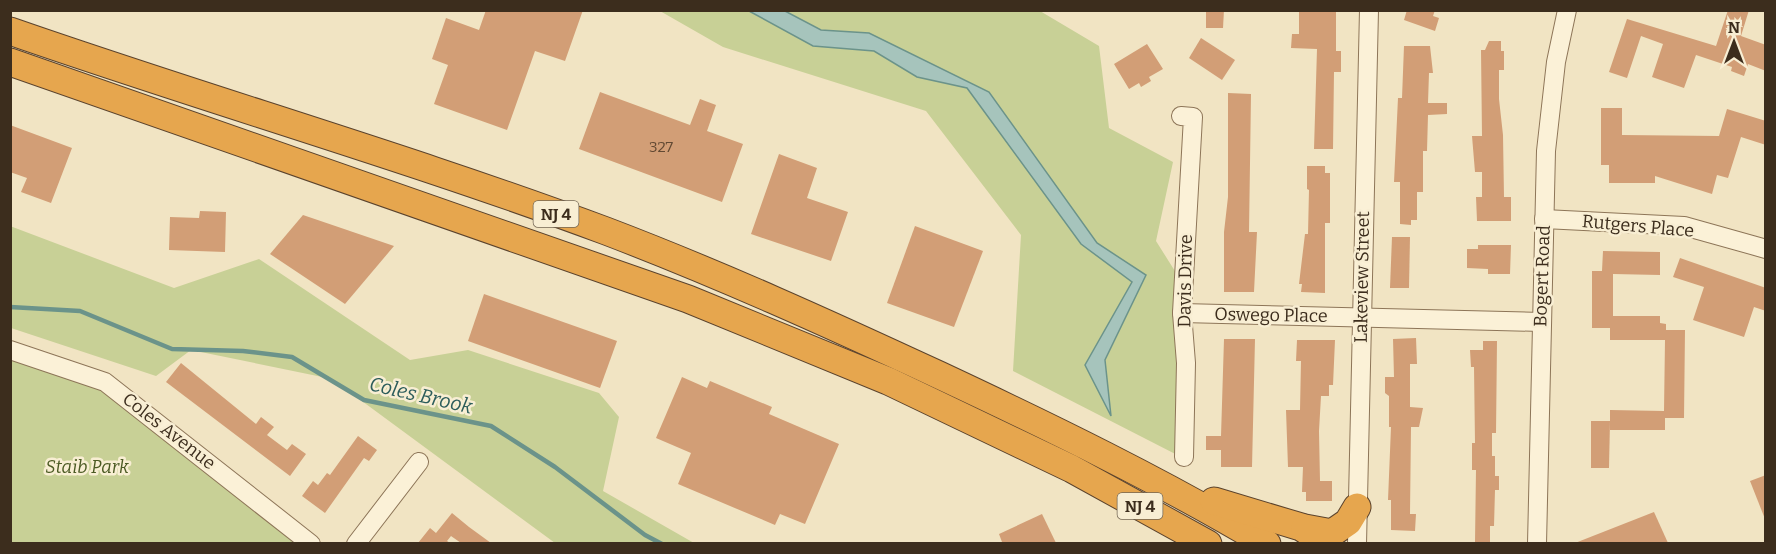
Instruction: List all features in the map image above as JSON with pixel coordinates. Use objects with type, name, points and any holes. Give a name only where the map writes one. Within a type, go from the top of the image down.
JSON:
[{"type":"highway","name":"NJ 4","points":[[10,31],[339,138],[703,268],[991,399],[1167,487],[1267,543]]},
{"type":"highway","name":"NJ 4","points":[[10,62],[688,299],[888,381],[1072,469],[1208,543]]},
{"type":"highway","points":[[1167,487],[1301,527],[1332,533],[1348,522],[1357,507]]},
{"type":"highway","points":[[1301,527],[1327,543]]},
{"type":"street","name":"Lakeview Street","points":[[1357,543],[1369,10]]},
{"type":"street","name":"Bogert Road","points":[[1537,543],[1548,118],[1567,10]]},
{"type":"street","name":"Davis Drive","points":[[1181,116],[1192,117],[1182,313],[1186,363],[1184,457]]},
{"type":"street","name":"Rutgers Place","points":[[1544,219],[1684,226],[1766,249]]},
{"type":"street","name":"Oswego Place","points":[[1182,313],[1541,322]]},
{"type":"street","name":"Coles Avenue","points":[[10,350],[105,382],[311,543]]},
{"type":"street","points":[[356,543],[419,462]]},
{"type":"green space","points":[[660,11],[749,11],[813,46],[874,51],[917,77],[967,87],[1081,244],[1132,282],[1085,365],[1111,414],[1105,361],[1146,275],[1097,243],[988,92],[869,33],[821,30],[785,11],[1040,11],[1099,46],[1109,128],[1173,162],[1156,241],[1190,295],[1187,460],[1013,371],[1021,235],[926,111],[723,47]]},
{"type":"green space","points":[[10,226],[174,288],[259,259],[410,360],[468,350],[599,393],[619,417],[603,491],[694,543],[555,543],[332,379],[191,350],[156,376],[11,328]]},
{"type":"green space","name":"Staib Park","points":[[11,350],[101,380],[311,543],[11,544]]},
{"type":"water","points":[[749,11],[785,11],[821,30],[869,33],[989,92],[1097,243],[1146,275],[1105,360],[1111,416],[1085,365],[1132,282],[1081,244],[967,88],[917,77],[874,51],[813,46]]},
{"type":"building","points":[[486,10],[583,10],[565,61],[535,51],[507,130],[434,104],[448,65],[432,59],[446,18],[479,30]]},
{"type":"building","points":[[1206,10],[1224,10],[1223,28],[1206,28]]},
{"type":"building","points":[[1336,10],[1336,51],[1341,51],[1341,72],[1334,72],[1333,149],[1314,149],[1317,49],[1291,48],[1292,34],[1299,34],[1299,11]]},
{"type":"building","points":[[1407,10],[1435,10],[1433,16],[1439,18],[1435,31],[1404,20]]},
{"type":"building","points":[[1728,10],[1749,10],[1741,36],[1766,45],[1766,71],[1748,64],[1744,76],[1731,71],[1732,67],[1696,55],[1684,88],[1652,77],[1663,44],[1641,36],[1627,78],[1609,72],[1627,19],[1716,46]]},
{"type":"building","points":[[1201,38],[1235,60],[1222,80],[1189,58]]},
{"type":"building","points":[[1489,41],[1501,41],[1501,51],[1504,51],[1504,70],[1499,70],[1499,99],[1503,135],[1504,197],[1511,197],[1511,221],[1477,221],[1476,197],[1482,197],[1482,172],[1475,172],[1472,136],[1482,136],[1481,50],[1485,50]]},
{"type":"building","points":[[1147,44],[1163,69],[1149,77],[1151,81],[1141,87],[1139,83],[1129,89],[1114,64]]},
{"type":"building","points":[[1404,46],[1430,46],[1433,73],[1429,73],[1428,103],[1447,103],[1447,114],[1428,115],[1427,151],[1423,151],[1423,192],[1417,192],[1417,220],[1411,220],[1411,225],[1400,224],[1400,182],[1394,182],[1398,98],[1402,98]]},
{"type":"building","points":[[600,92],[690,125],[700,99],[716,105],[707,131],[743,144],[722,202],[579,149]]},
{"type":"building","points":[[1228,93],[1251,94],[1249,232],[1257,232],[1254,292],[1224,292],[1224,232],[1228,197]]},
{"type":"building","points":[[1601,108],[1622,108],[1622,135],[1719,136],[1727,109],[1766,121],[1766,145],[1741,137],[1728,178],[1717,175],[1712,194],[1655,176],[1655,183],[1609,183],[1609,165],[1601,165]]},
{"type":"building","points":[[10,125],[72,148],[51,203],[21,192],[27,178],[10,172]]},
{"type":"building","points":[[779,154],[817,168],[807,198],[848,212],[831,261],[751,234]]},
{"type":"building","points":[[1307,166],[1325,166],[1325,173],[1330,173],[1330,223],[1325,223],[1325,293],[1301,292],[1302,284],[1299,284],[1305,234],[1308,234]]},
{"type":"building","points":[[200,211],[226,212],[225,252],[169,250],[170,217],[199,218]]},
{"type":"building","points":[[303,215],[394,246],[345,304],[270,254]]},
{"type":"building","points":[[915,226],[983,251],[954,327],[887,303]]},
{"type":"building","points":[[1392,237],[1410,237],[1409,288],[1390,288]]},
{"type":"building","points":[[1478,245],[1511,245],[1510,274],[1488,274],[1488,269],[1467,268],[1467,249],[1478,249]]},
{"type":"building","points":[[1603,251],[1660,252],[1660,275],[1613,274],[1613,316],[1660,316],[1660,323],[1666,324],[1666,330],[1685,330],[1684,418],[1665,418],[1665,430],[1610,430],[1610,410],[1664,411],[1665,340],[1610,340],[1610,328],[1592,328],[1592,271],[1602,271]]},
{"type":"building","points":[[1680,258],[1766,288],[1766,311],[1754,307],[1744,337],[1693,320],[1704,287],[1673,277]]},
{"type":"building","points":[[484,294],[617,341],[600,388],[468,341]]},
{"type":"building","points":[[1416,338],[1417,364],[1410,364],[1410,407],[1423,408],[1419,427],[1411,427],[1410,514],[1416,514],[1415,531],[1391,530],[1391,500],[1388,500],[1391,427],[1389,427],[1389,396],[1385,393],[1385,377],[1394,377],[1393,339]]},
{"type":"building","points":[[1224,339],[1255,339],[1252,467],[1221,467],[1221,450],[1206,450],[1206,436],[1221,436]]},
{"type":"building","points":[[1297,340],[1335,340],[1333,385],[1329,385],[1329,396],[1321,396],[1319,431],[1320,481],[1332,481],[1332,501],[1306,501],[1306,492],[1302,492],[1303,467],[1288,467],[1286,410],[1300,410],[1301,361],[1296,361]]},
{"type":"building","points":[[1483,341],[1497,341],[1496,433],[1492,433],[1492,456],[1495,456],[1495,476],[1499,476],[1499,490],[1495,490],[1494,526],[1490,526],[1490,542],[1475,542],[1476,470],[1472,470],[1472,443],[1475,443],[1474,367],[1471,367],[1470,350],[1483,350]]},
{"type":"building","points":[[181,363],[256,424],[261,417],[274,427],[267,435],[287,450],[292,444],[306,454],[290,476],[166,382]]},
{"type":"building","points":[[682,377],[707,388],[710,381],[772,407],[769,414],[839,444],[805,524],[780,514],[775,525],[678,484],[691,453],[656,438]]},
{"type":"building","points":[[1591,421],[1610,421],[1609,468],[1591,468]]},
{"type":"building","points":[[358,436],[377,450],[369,461],[364,458],[325,513],[302,496],[313,481],[318,485],[327,473],[330,475]]},
{"type":"building","points":[[1766,475],[1766,519],[1765,519],[1750,481]]},
{"type":"building","points":[[1654,512],[1668,543],[1575,543]]},
{"type":"building","points":[[452,513],[491,543],[461,543],[451,536],[447,541],[450,543],[418,543],[430,528],[436,533]]},
{"type":"building","points":[[1042,514],[1056,543],[1002,542],[999,534]]},
{"type":"waterway","name":"Coles Brook","points":[[10,307],[80,311],[172,349],[243,351],[292,357],[364,400],[491,426],[555,467],[645,535],[662,544]]}]
